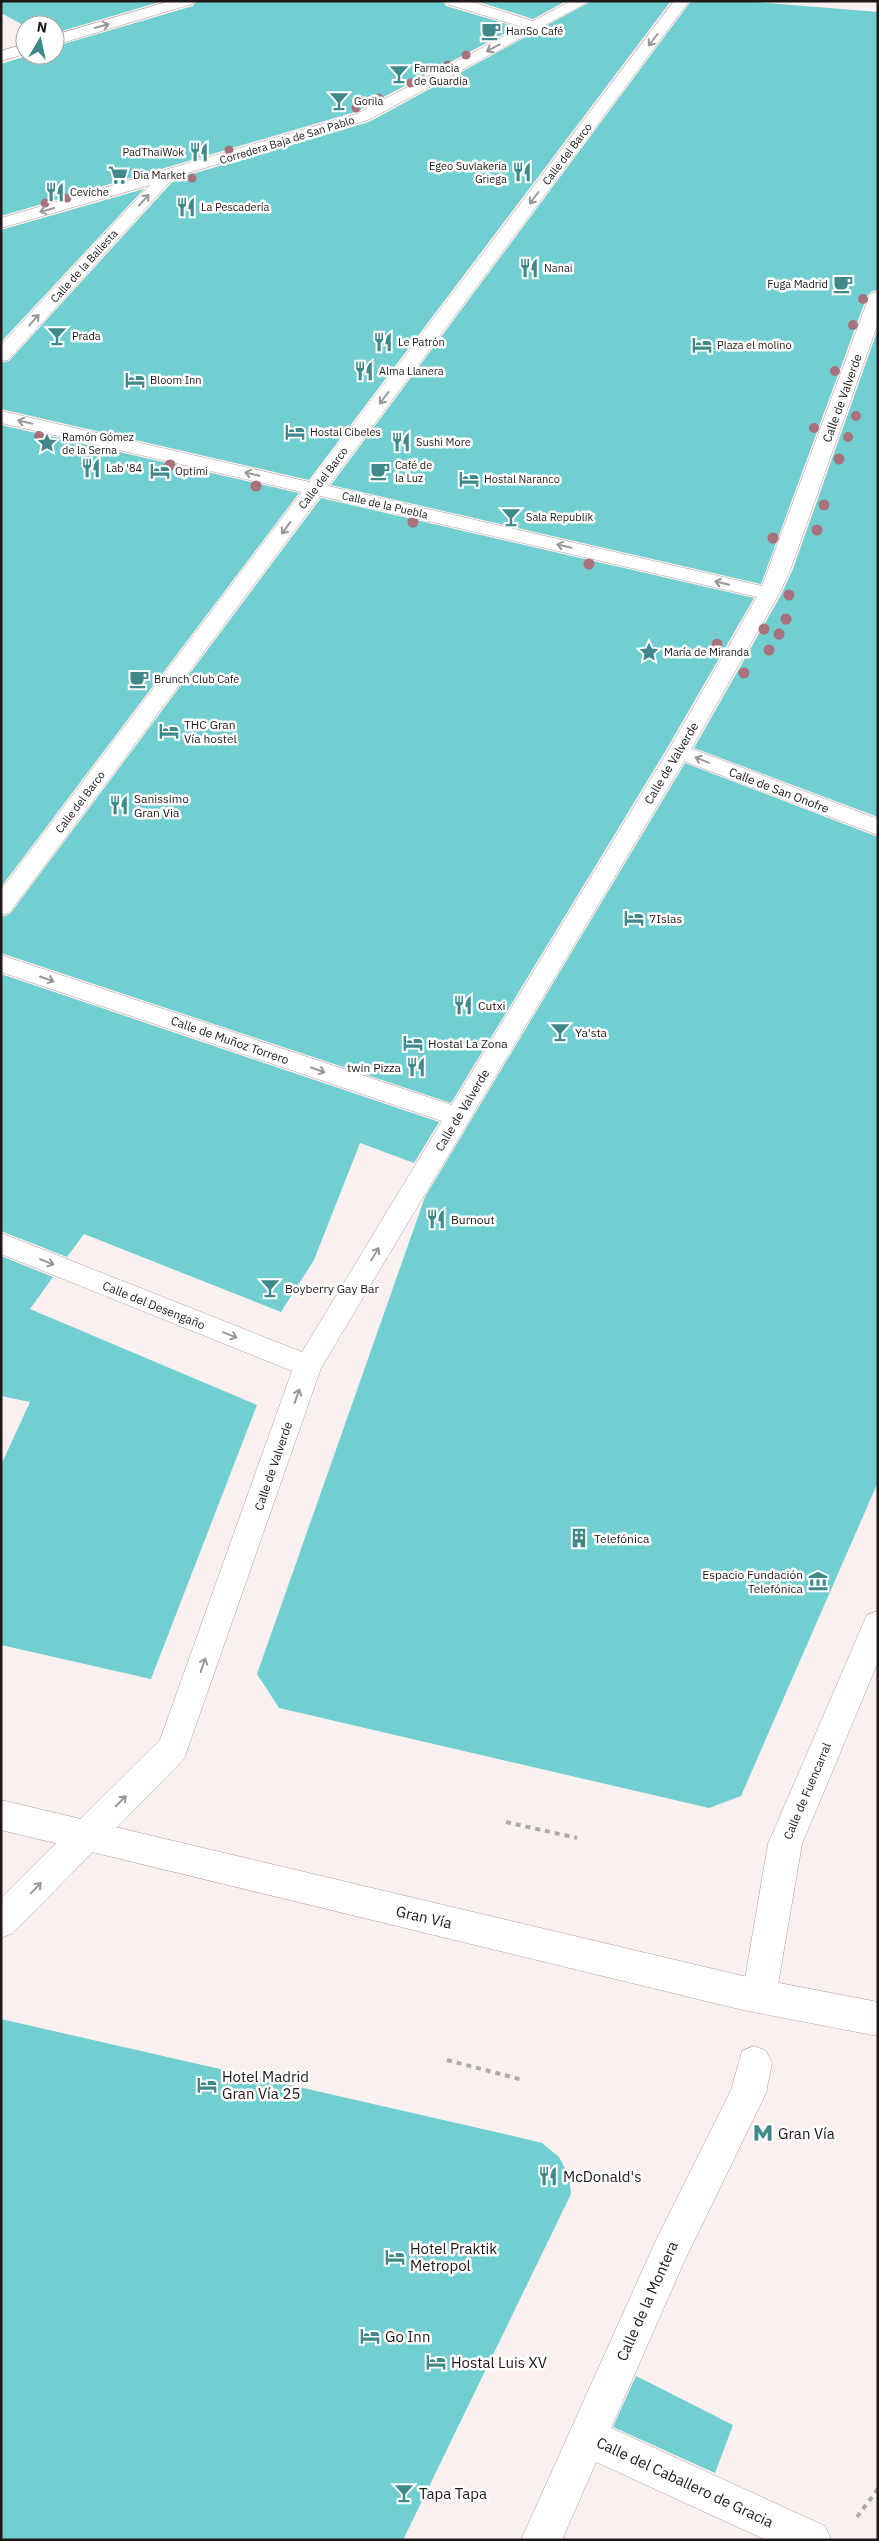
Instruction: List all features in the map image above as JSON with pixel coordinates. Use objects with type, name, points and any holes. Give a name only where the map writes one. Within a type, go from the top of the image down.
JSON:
[{"type":"street","points":[[65,37],[187,1]]},
{"type":"street","points":[[452,1],[534,26]]},
{"type":"street","name":"Corredera Baja de San Pablo","points":[[1,223],[362,117],[584,1]]},
{"type":"street","name":"Calle del Barco","points":[[1,907],[682,1]]},
{"type":"street","points":[[1,56],[15,52]]},
{"type":"street","name":"Calle de la Ballesta","points":[[1,356],[166,176]]},
{"type":"street","name":"Calle de Valverde","points":[[1,1922],[174,1749],[308,1366],[680,751],[769,594],[781,568],[878,297]]},
{"type":"street","name":"Calle de la Puebla","points":[[1,417],[769,594]]},
{"type":"street","name":"Calle de San Onofre","points":[[680,751],[878,828]]},
{"type":"street","name":"Calle de Muñoz Torrero","points":[[1,963],[458,1117]]},
{"type":"street","name":"Calle del Desengaño","points":[[1,1243],[308,1366]]},
{"type":"street","name":"Calle de Fuencarral","points":[[759,1996],[785,1844],[878,1624]]},
{"type":"street","name":"Gran Vía","points":[[1,1816],[759,1996],[878,2019]]},
{"type":"street","name":"Calle de la Montera","points":[[541,2540],[670,2251],[748,2093],[754,2063]]},
{"type":"street","name":"Calle del Caballero de Gracia","points":[[586,2437],[811,2540]]},
{"type":"path","points":[[506,1822],[577,1838]]},
{"type":"path","points":[[447,2060],[523,2080]]},
{"type":"building","points":[[1,1],[163,1],[65,30],[65,15],[15,15],[15,21],[1,13]]},
{"type":"building","points":[[196,1],[443,1],[446,6],[517,27],[355,112],[1,216],[1,64],[15,60],[15,65],[65,65],[65,44],[193,6]]},
{"type":"building","points":[[476,1],[566,1],[533,19]]},
{"type":"building","points":[[592,1],[671,1],[309,480],[1,409],[1,363],[9,361],[175,179],[369,122]]},
{"type":"building","points":[[691,1],[745,1],[878,12],[878,290],[872,291],[867,296],[761,584],[331,485]]},
{"type":"building","points":[[144,189],[1,342],[1,230]]},
{"type":"building","points":[[878,329],[878,817],[694,748],[781,595],[793,569]]},
{"type":"building","points":[[1,425],[299,493],[1,887]]},
{"type":"building","points":[[321,498],[754,598],[666,750],[451,1103],[1,953],[1,917],[10,914]]},
{"type":"building","points":[[685,763],[878,837],[878,1482],[741,1796],[709,1808],[279,1708],[257,1674],[425,1197]]},
{"type":"building","points":[[1,974],[439,1122],[414,1163],[360,1143],[314,1260],[281,1312],[84,1234],[67,1257],[1,1231]]},
{"type":"building","points":[[1,1256],[53,1277],[30,1309],[257,1405],[151,1679],[1,1645],[1,1465],[30,1402],[1,1396]]},
{"type":"building","points":[[1,2019],[542,2143],[559,2157],[569,2176],[571,2194],[403,2540],[1,2540]]},
{"type":"building","points":[[636,2376],[733,2425],[715,2473],[613,2427]]},
{"type":"place","name":"HanSo Café","points":[[491,31]]},
{"type":"place","name":"Farmacia de Guardia","points":[[399,74]]},
{"type":"place","name":"Gorila","points":[[339,101]]},
{"type":"place","name":"PadThaiWok","points":[[199,152]]},
{"type":"place","name":"Egeo Suvlakeria Griega","points":[[522,172]]},
{"type":"place","name":"Dia Market","points":[[118,175]]},
{"type":"place","name":"Ceviche","points":[[55,192]]},
{"type":"place","name":"La Pescadería","points":[[186,207]]},
{"type":"place","name":"Nanai","points":[[529,268]]},
{"type":"place","name":"Fuga Madrid","points":[[843,284]]},
{"type":"place","name":"Prada","points":[[57,336]]},
{"type":"place","name":"Le Patrón","points":[[383,342]]},
{"type":"place","name":"Plaza el molino","points":[[702,345]]},
{"type":"place","name":"Alma Llanera","points":[[364,371]]},
{"type":"place","name":"Bloom Inn","points":[[135,380]]},
{"type":"place","name":"Hostal Cibeles","points":[[295,432]]},
{"type":"place","name":"Sushi More","points":[[401,442]]},
{"type":"place","name":"Ramón Gómez de la Serna","points":[[47,443]]},
{"type":"place","name":"Lab '84","points":[[91,468]]},
{"type":"place","name":"Optimi","points":[[160,471]]},
{"type":"place","name":"Café de la Luz","points":[[380,471]]},
{"type":"place","name":"Hostal Naranco","points":[[469,479]]},
{"type":"place","name":"Sala Republik","points":[[511,517]]},
{"type":"place","name":"María de Miranda","points":[[649,652]]},
{"type":"place","name":"Brunch Club Cafe","points":[[139,679]]},
{"type":"place","name":"THC Gran Vía hostel","points":[[169,731]]},
{"type":"place","name":"Sanissimo Gran Via","points":[[119,805]]},
{"type":"place","name":"7Islas","points":[[634,918]]},
{"type":"place","name":"Cutxi","points":[[463,1005]]},
{"type":"place","name":"Ya'sta","points":[[560,1032]]},
{"type":"place","name":"Hostal La Zona","points":[[413,1043]]},
{"type":"place","name":"twin Pizza","points":[[416,1067]]},
{"type":"place","name":"Burnout","points":[[436,1219]]},
{"type":"place","name":"Boyberry Gay Bar","points":[[270,1288]]},
{"type":"place","name":"Telefónica","points":[[579,1538]]},
{"type":"place","name":"Espacio Fundación Telefónica","points":[[818,1581]]},
{"type":"place","name":"Hotel Madrid Gran Vía 25","points":[[207,2085]]},
{"type":"place","name":"Gran Vía","points":[[763,2133]]},
{"type":"place","name":"McDonald's","points":[[548,2176]]},
{"type":"place","name":"Hotel Praktik Metropol","points":[[395,2257]]},
{"type":"place","name":"Go Inn","points":[[370,2336]]},
{"type":"place","name":"Hostal Luis XV","points":[[436,2362]]},
{"type":"place","name":"Tapa Tapa","points":[[404,2493]]}]
